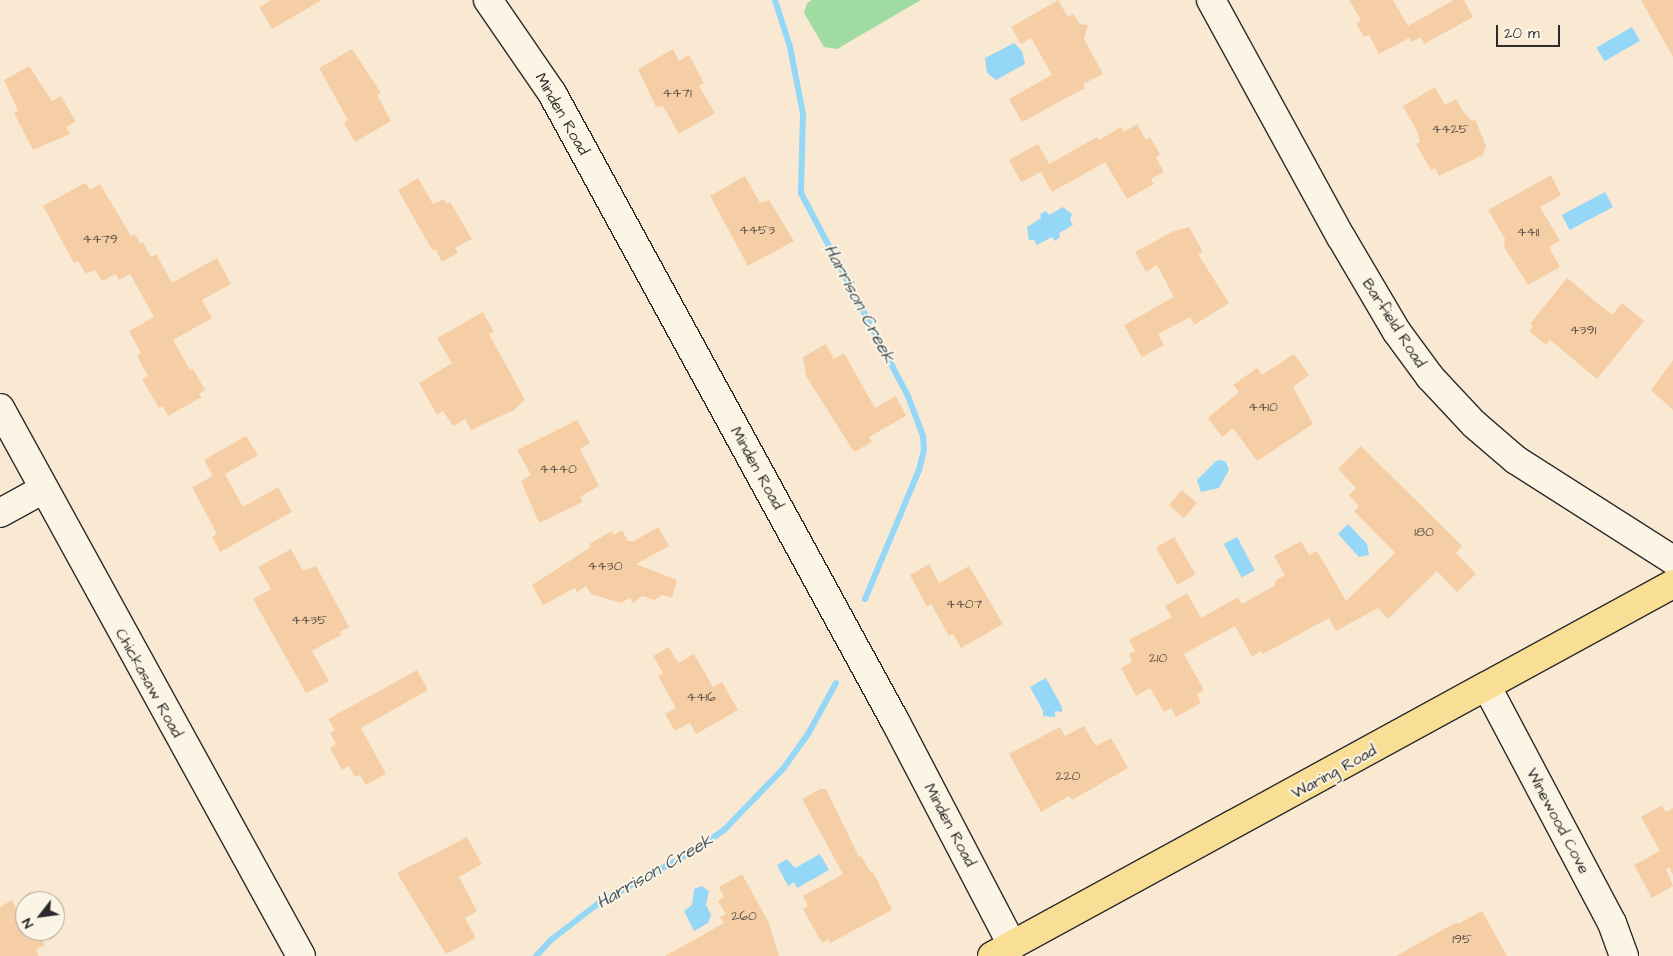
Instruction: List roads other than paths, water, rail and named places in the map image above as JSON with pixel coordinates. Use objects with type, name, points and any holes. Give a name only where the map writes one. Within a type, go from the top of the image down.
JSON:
[{"type":"main road","name":"Waring Road","points":[[1002,950],[1673,584]]},
{"type":"street","name":"Minden Road","points":[[488,0],[552,93],[895,721],[1002,950]]},
{"type":"street","name":"Barfield Road","points":[[1212,0],[1341,237],[1397,332],[1430,377],[1463,414],[1516,460],[1673,560]]},
{"type":"street","name":"Chickasaw Road","points":[[0,408],[300,956]]},
{"type":"street","points":[[0,513],[44,489]]},
{"type":"street","name":"Winewood Cove","points":[[1487,687],[1612,924],[1624,956]]},
{"type":"water","points":[[1632,27],[1640,41],[1604,61],[1596,48]]},
{"type":"water","points":[[1014,43],[1022,51],[1025,64],[996,80],[987,73],[985,58]]},
{"type":"water","points":[[1605,192],[1613,207],[1570,230],[1562,215]]},
{"type":"water","points":[[1063,207],[1072,214],[1070,220],[1073,225],[1059,233],[1060,237],[1055,241],[1052,237],[1037,245],[1034,240],[1029,240],[1027,227],[1041,218],[1040,214],[1046,211],[1049,215]]},
{"type":"water","points":[[1216,461],[1226,462],[1229,470],[1219,488],[1201,492],[1197,480]]},
{"type":"water","points":[[1348,524],[1367,544],[1369,555],[1359,557],[1338,534]]},
{"type":"water","points":[[1237,537],[1255,571],[1242,578],[1224,544]]},
{"type":"water","points":[[1046,678],[1062,707],[1062,712],[1055,711],[1055,717],[1043,716],[1043,711],[1030,687]]},
{"type":"water","points":[[820,854],[829,870],[797,888],[794,882],[788,886],[777,865],[787,859],[795,868]]},
{"type":"water","points":[[702,886],[709,891],[706,905],[711,915],[708,923],[694,931],[684,911],[692,905],[694,889]]},
{"type":"waterway","name":"Harrison Creek","points":[[775,0],[790,47],[803,114],[801,193],[908,396],[923,436],[924,450],[919,470],[865,599]]},
{"type":"waterway","name":"Harrison Creek","points":[[536,956],[551,940],[600,902],[699,848],[724,830],[783,769],[808,734],[836,683]]}]
